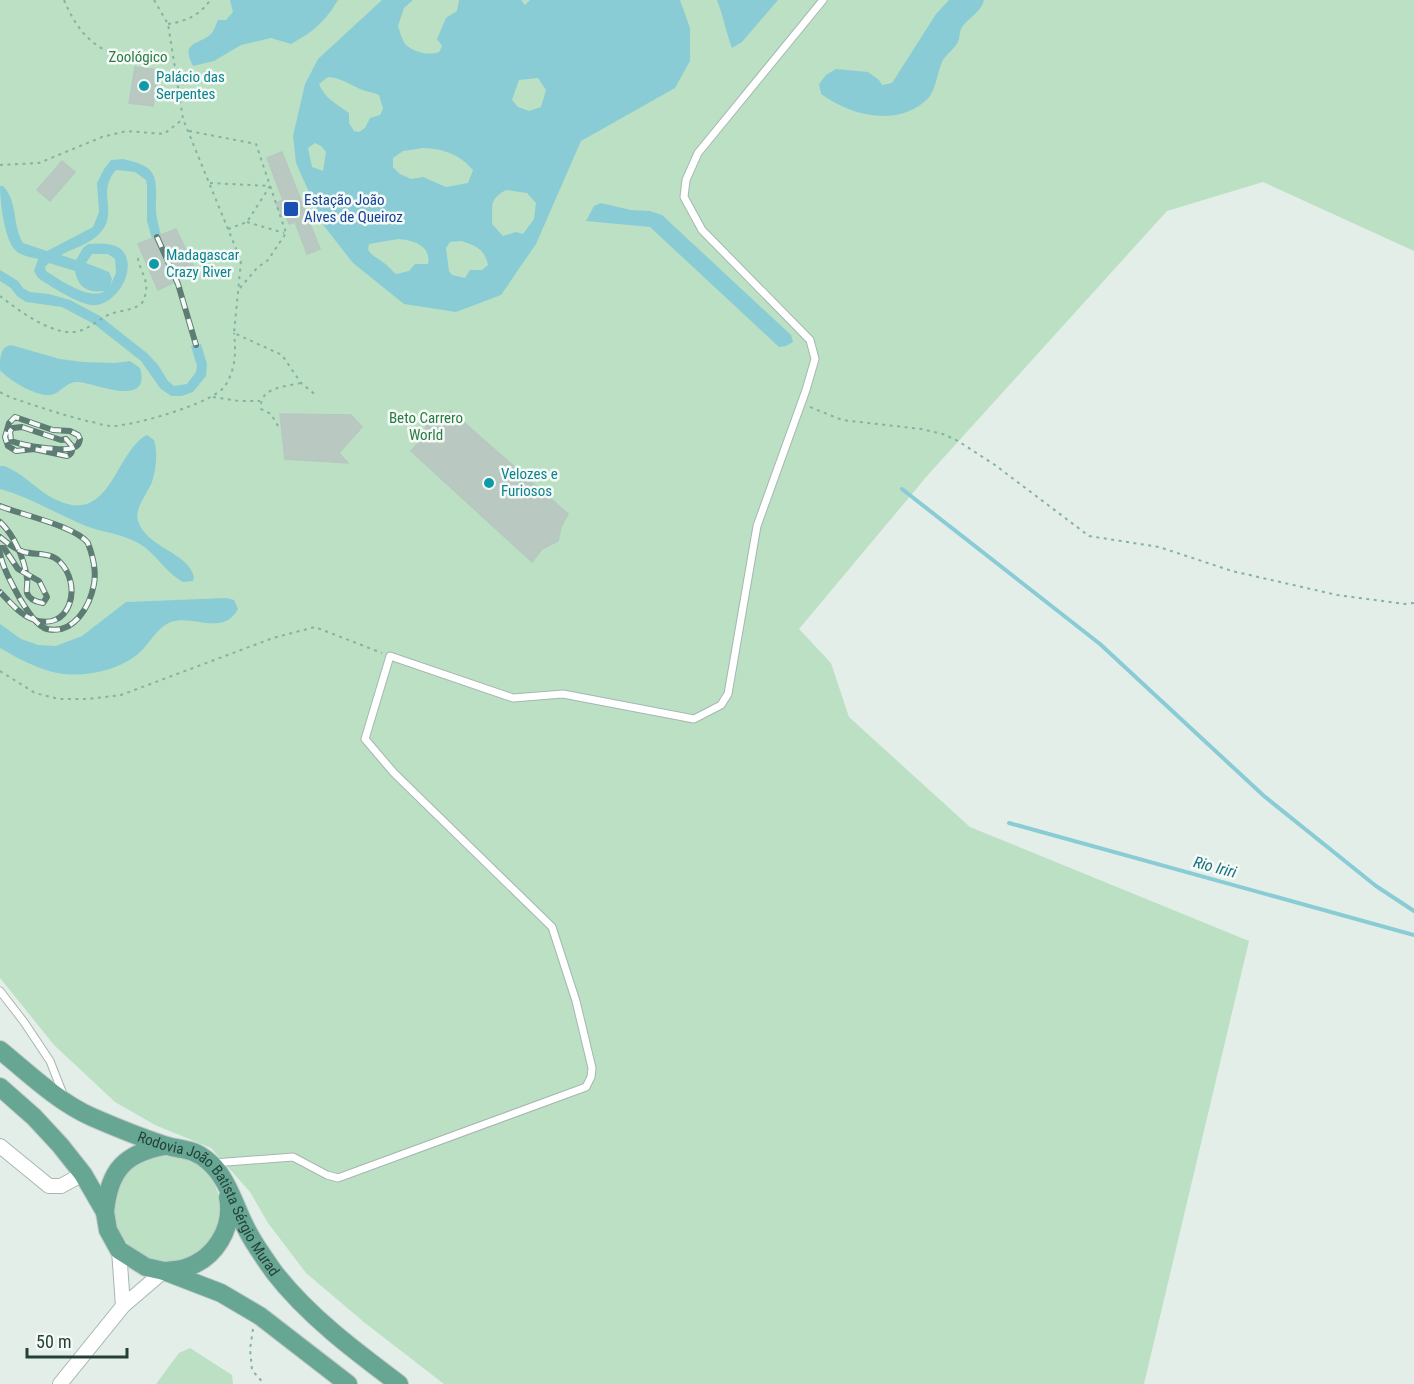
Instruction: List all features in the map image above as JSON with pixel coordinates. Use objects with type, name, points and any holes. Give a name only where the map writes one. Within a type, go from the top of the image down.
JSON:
[{"type":"main road","name":"Rodovia João Batista Sérgio Murad","points":[[0,1050],[66,1102],[88,1115],[166,1146],[182,1148],[198,1154],[211,1164],[220,1174],[248,1232],[275,1273],[314,1315],[399,1384]]},
{"type":"main road","points":[[0,1087],[47,1131],[83,1174],[105,1212]]},
{"type":"main road","points":[[166,1146],[146,1149],[128,1159],[115,1174],[106,1192],[105,1212],[108,1230],[119,1250],[147,1267],[164,1271],[221,1293],[260,1316],[348,1384]]},
{"type":"main road","points":[[164,1271],[185,1269],[203,1260],[218,1245],[229,1217],[230,1207],[226,1187]]},
{"type":"street","points":[[0,1146],[43,1183],[55,1188],[69,1184],[83,1174]]},
{"type":"street","points":[[119,1250],[123,1306]]},
{"type":"street","points":[[60,1384],[123,1306],[164,1271]]},
{"type":"lane","points":[[211,1164],[294,1157],[327,1175],[338,1178],[586,1087],[592,1068],[576,1002],[552,927],[394,774],[365,739],[390,656],[513,698],[563,694],[694,719],[721,705],[728,694],[757,526],[815,359],[810,340],[702,230],[684,197],[686,180],[698,153],[823,0]]},
{"type":"lane","points":[[0,991],[50,1061],[66,1102]]},
{"type":"path","points":[[64,0],[84,36],[101,48],[120,56],[135,58],[159,57],[172,53]]},
{"type":"path","points":[[0,392],[11,399],[29,403],[47,411],[110,426],[147,421],[213,397],[224,388],[232,371],[236,351],[234,333],[241,261],[183,120],[168,24],[154,0]]},
{"type":"path","points":[[168,24],[183,22],[195,15],[210,0]]},
{"type":"path","points":[[0,165],[39,163],[102,137],[127,131],[164,134],[183,120]]},
{"type":"path","points":[[188,131],[256,144],[286,233]]},
{"type":"path","points":[[210,183],[270,186]]},
{"type":"path","points":[[247,222],[270,186]]},
{"type":"path","points":[[228,229],[247,222],[286,233]]},
{"type":"path","points":[[238,290],[257,268],[268,260],[286,233]]},
{"type":"path","points":[[0,296],[21,311],[62,332],[80,331],[109,314],[134,308],[142,303],[147,286],[138,259],[140,254]]},
{"type":"path","points":[[234,333],[282,355],[301,382],[317,396]]},
{"type":"path","points":[[278,426],[271,414],[261,409],[260,401],[268,391],[301,382]]},
{"type":"path","points":[[213,397],[260,401]]},
{"type":"path","points":[[801,403],[842,420],[921,429],[943,434],[995,465],[1089,536],[1159,547],[1232,571],[1337,596],[1405,604],[1414,603]]},
{"type":"path","points":[[0,671],[35,693],[58,699],[121,695],[273,638],[315,627],[390,656]]},
{"type":"path","points":[[260,1316],[253,1329],[251,1360],[252,1370],[264,1384]]},
{"type":"green space","name":"Beto Carrero World","points":[[0,0],[1414,0],[1414,251],[1263,182],[1167,211],[927,476],[799,629],[831,663],[849,717],[970,827],[1249,941],[1144,1384],[444,1384],[365,1323],[306,1273],[268,1223],[250,1192],[211,1148],[155,1125],[115,1102],[54,1045],[0,978]]},
{"type":"green space","points":[[167,1155],[187,1159],[205,1170],[216,1188],[220,1208],[216,1228],[205,1246],[187,1257],[167,1261],[147,1257],[129,1246],[118,1228],[114,1208],[118,1188],[129,1170],[147,1159]]},
{"type":"green space","points":[[190,1348],[232,1375],[233,1384],[156,1384],[179,1353]]},
{"type":"water","points":[[230,0],[338,0],[318,26],[291,44],[271,38],[241,45],[214,61],[193,66],[190,48],[211,34],[218,20],[226,20],[233,12]]},
{"type":"water","points":[[382,0],[413,0],[404,8],[398,26],[406,45],[426,53],[439,52],[442,46],[437,39],[446,18],[457,11],[459,0],[521,0],[525,5],[530,0],[680,0],[690,28],[690,61],[675,88],[581,141],[536,244],[501,295],[456,312],[404,304],[353,263],[324,226],[296,163],[293,136],[305,84],[318,59]],"holes":[[[328,77],[337,79],[379,95],[383,109],[380,115],[370,118],[365,128],[359,132],[354,131],[349,123],[349,113],[325,94],[319,84]],[[538,78],[546,90],[541,107],[529,111],[518,107],[512,100],[519,80]],[[315,143],[326,152],[323,171],[312,167],[308,148]],[[423,148],[438,150],[457,156],[473,170],[468,183],[446,187],[423,177],[411,179],[400,174],[393,167],[393,158],[403,151]],[[506,190],[527,193],[536,203],[534,219],[523,234],[516,232],[503,236],[492,224],[493,204],[496,197]],[[398,239],[410,241],[424,248],[428,264],[415,264],[409,271],[396,274],[368,250],[369,244]],[[461,241],[471,244],[482,252],[488,265],[482,270],[470,270],[465,278],[452,275],[449,271],[446,248],[450,242]]]},
{"type":"water","points":[[717,0],[778,0],[742,42],[732,48]]},
{"type":"water","points":[[949,0],[984,0],[980,8],[961,29],[958,42],[943,60],[934,88],[924,102],[912,110],[899,114],[872,115],[845,108],[821,94],[819,84],[826,75],[836,69],[868,72],[882,85],[892,83],[936,14]]},
{"type":"water","points":[[123,159],[141,164],[152,172],[156,184],[156,215],[161,235],[152,239],[147,221],[146,180],[135,172],[116,170],[108,187],[108,219],[105,227],[90,241],[61,255],[76,260],[83,248],[95,243],[113,245],[124,252],[127,271],[124,282],[111,299],[101,304],[91,305],[71,298],[38,278],[34,271],[38,259],[21,254],[12,246],[3,220],[0,186],[3,186],[11,199],[17,228],[23,243],[47,251],[93,227],[99,212],[97,183],[111,160]],"holes":[[[92,254],[108,254],[115,259],[116,273],[110,286],[112,279],[109,272],[86,263]],[[49,263],[75,271],[82,286],[94,291],[105,291],[91,293],[75,288],[46,271],[45,267]]]},
{"type":"water","points":[[601,203],[662,215],[791,335],[793,342],[779,347],[650,227],[586,221],[594,206]]},
{"type":"water","points":[[0,270],[30,292],[70,300],[100,316],[148,354],[174,386],[187,384],[196,372],[197,366],[191,346],[201,344],[207,364],[206,376],[193,392],[182,396],[171,396],[160,388],[141,361],[94,324],[62,307],[26,302],[0,281]]},
{"type":"water","points":[[11,345],[60,359],[115,363],[130,361],[140,368],[141,380],[138,388],[130,391],[75,382],[54,394],[33,392],[17,384],[0,370],[3,351]]},
{"type":"water","points":[[147,435],[154,440],[155,466],[152,482],[138,511],[138,521],[150,538],[184,562],[194,577],[193,581],[183,582],[150,551],[131,540],[88,527],[31,500],[0,489],[0,466],[4,466],[59,501],[76,505],[90,502],[102,494],[136,443]]},
{"type":"water","points":[[226,598],[234,600],[238,609],[224,622],[180,620],[171,622],[161,628],[129,661],[94,673],[57,673],[34,666],[0,648],[0,624],[21,639],[38,645],[56,646],[82,636],[126,602]]},
{"type":"building","name":"Palácio das Serpentes","points":[[135,67],[158,70],[153,106],[129,103]]},
{"type":"building","name":"Estação João Alves de Queiroz","points":[[282,152],[320,249],[307,254],[295,222],[289,224],[286,215],[282,216],[276,203],[283,200],[267,158]]},
{"type":"building","points":[[62,161],[75,172],[50,201],[37,190]]},
{"type":"building","points":[[176,229],[196,272],[158,290],[138,244]]},
{"type":"building","name":"Velozes e Furiosos","points":[[451,411],[568,514],[561,527],[558,541],[542,549],[532,562],[411,451],[421,440],[427,424],[440,420]]},
{"type":"building","points":[[280,414],[351,415],[362,427],[339,453],[348,463],[285,459]]},
{"type":"waterway","points":[[902,489],[1100,644],[1264,796],[1376,886],[1414,911]]},
{"type":"waterway","name":"Rio Iriri","points":[[1009,823],[1414,935]]},
{"type":"railway","points":[[157,237],[178,284],[196,345]]},
{"type":"railway","points":[[72,446],[66,439],[61,440],[22,427],[13,428],[10,431],[11,441],[53,449],[70,449],[75,447],[79,444],[80,439],[78,435],[70,431],[53,430],[15,417],[9,423],[5,437],[8,446],[16,451],[34,449],[67,456],[72,452],[72,449],[72,448],[72,446]]},
{"type":"railway","points":[[0,506],[72,531],[88,543],[94,564],[95,580],[89,601],[79,617],[65,628],[57,630],[47,629],[39,624],[20,599],[0,553]]},
{"type":"railway","points":[[0,522],[10,534],[24,563],[26,571],[27,578],[28,595],[43,603],[47,597],[39,581],[18,569],[4,548],[1,548]]},
{"type":"railway","points":[[0,537],[21,551],[47,555],[59,561],[67,571],[71,582],[71,594],[64,614],[56,620],[45,622],[23,614],[0,592]]},
{"type":"place","name":"Palácio das Serpentes","points":[[144,86]]},
{"type":"place","name":"Estação João Alves de Queiroz","points":[[291,209]]},
{"type":"place","name":"Madagascar Crazy River","points":[[154,264]]},
{"type":"place","name":"Velozes e Furiosos","points":[[489,483]]},
{"type":"park label","name":"Zoológico","points":[[138,57]]}]
